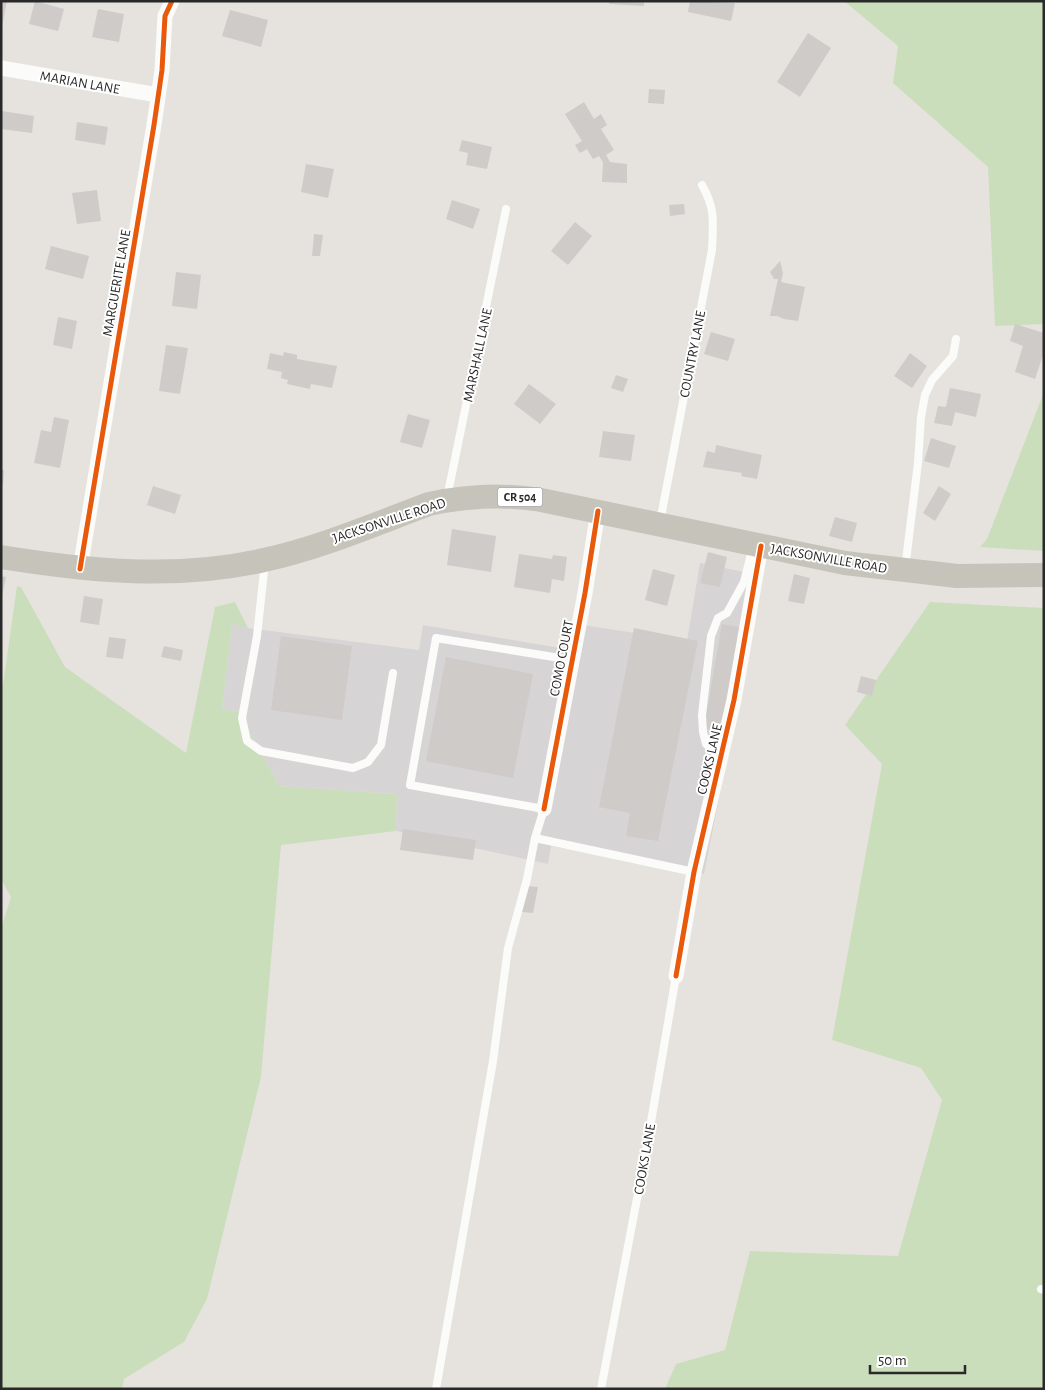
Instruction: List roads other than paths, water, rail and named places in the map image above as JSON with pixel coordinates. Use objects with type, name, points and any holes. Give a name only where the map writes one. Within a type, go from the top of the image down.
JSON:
[{"type":"main road","name":"JACKSONVILLE ROAD","points":[[1,557],[80,568],[144,573],[240,565],[265,560],[331,540],[429,504],[447,500],[489,496],[515,496],[660,524],[845,564],[958,576],[1044,575]]},
{"type":"street","name":"MARGUERITE LANE","points":[[80,568],[162,70],[165,16],[172,1]]},
{"type":"street","name":"MARIAN LANE","points":[[1,68],[158,95]]},
{"type":"street","name":"COMO COURT","points":[[544,809],[598,512]]},
{"type":"street","name":"COOKS LANE","points":[[676,976],[694,872],[734,700],[758,545]]},
{"type":"lane","name":"COUNTRY LANE","points":[[660,524],[712,250],[714,221],[711,201],[702,185]]},
{"type":"lane","name":"MARSHALL LANE","points":[[447,500],[506,209]]},
{"type":"lane","points":[[905,570],[926,395],[932,380],[953,356],[956,339]]},
{"type":"lane","points":[[722,757],[706,744],[703,732],[702,715],[710,636],[718,618],[727,613],[744,582],[758,545]]},
{"type":"lane","points":[[265,560],[257,636],[242,718],[247,740],[261,751],[353,768],[368,762],[381,744],[394,673]]},
{"type":"lane","points":[[436,1389],[493,1061],[508,948],[544,809],[410,785],[436,638],[572,660]]},
{"type":"lane","points":[[535,838],[694,872]]},
{"type":"lane","name":"COOKS LANE","points":[[601,1389],[646,1151],[676,976]]}]
